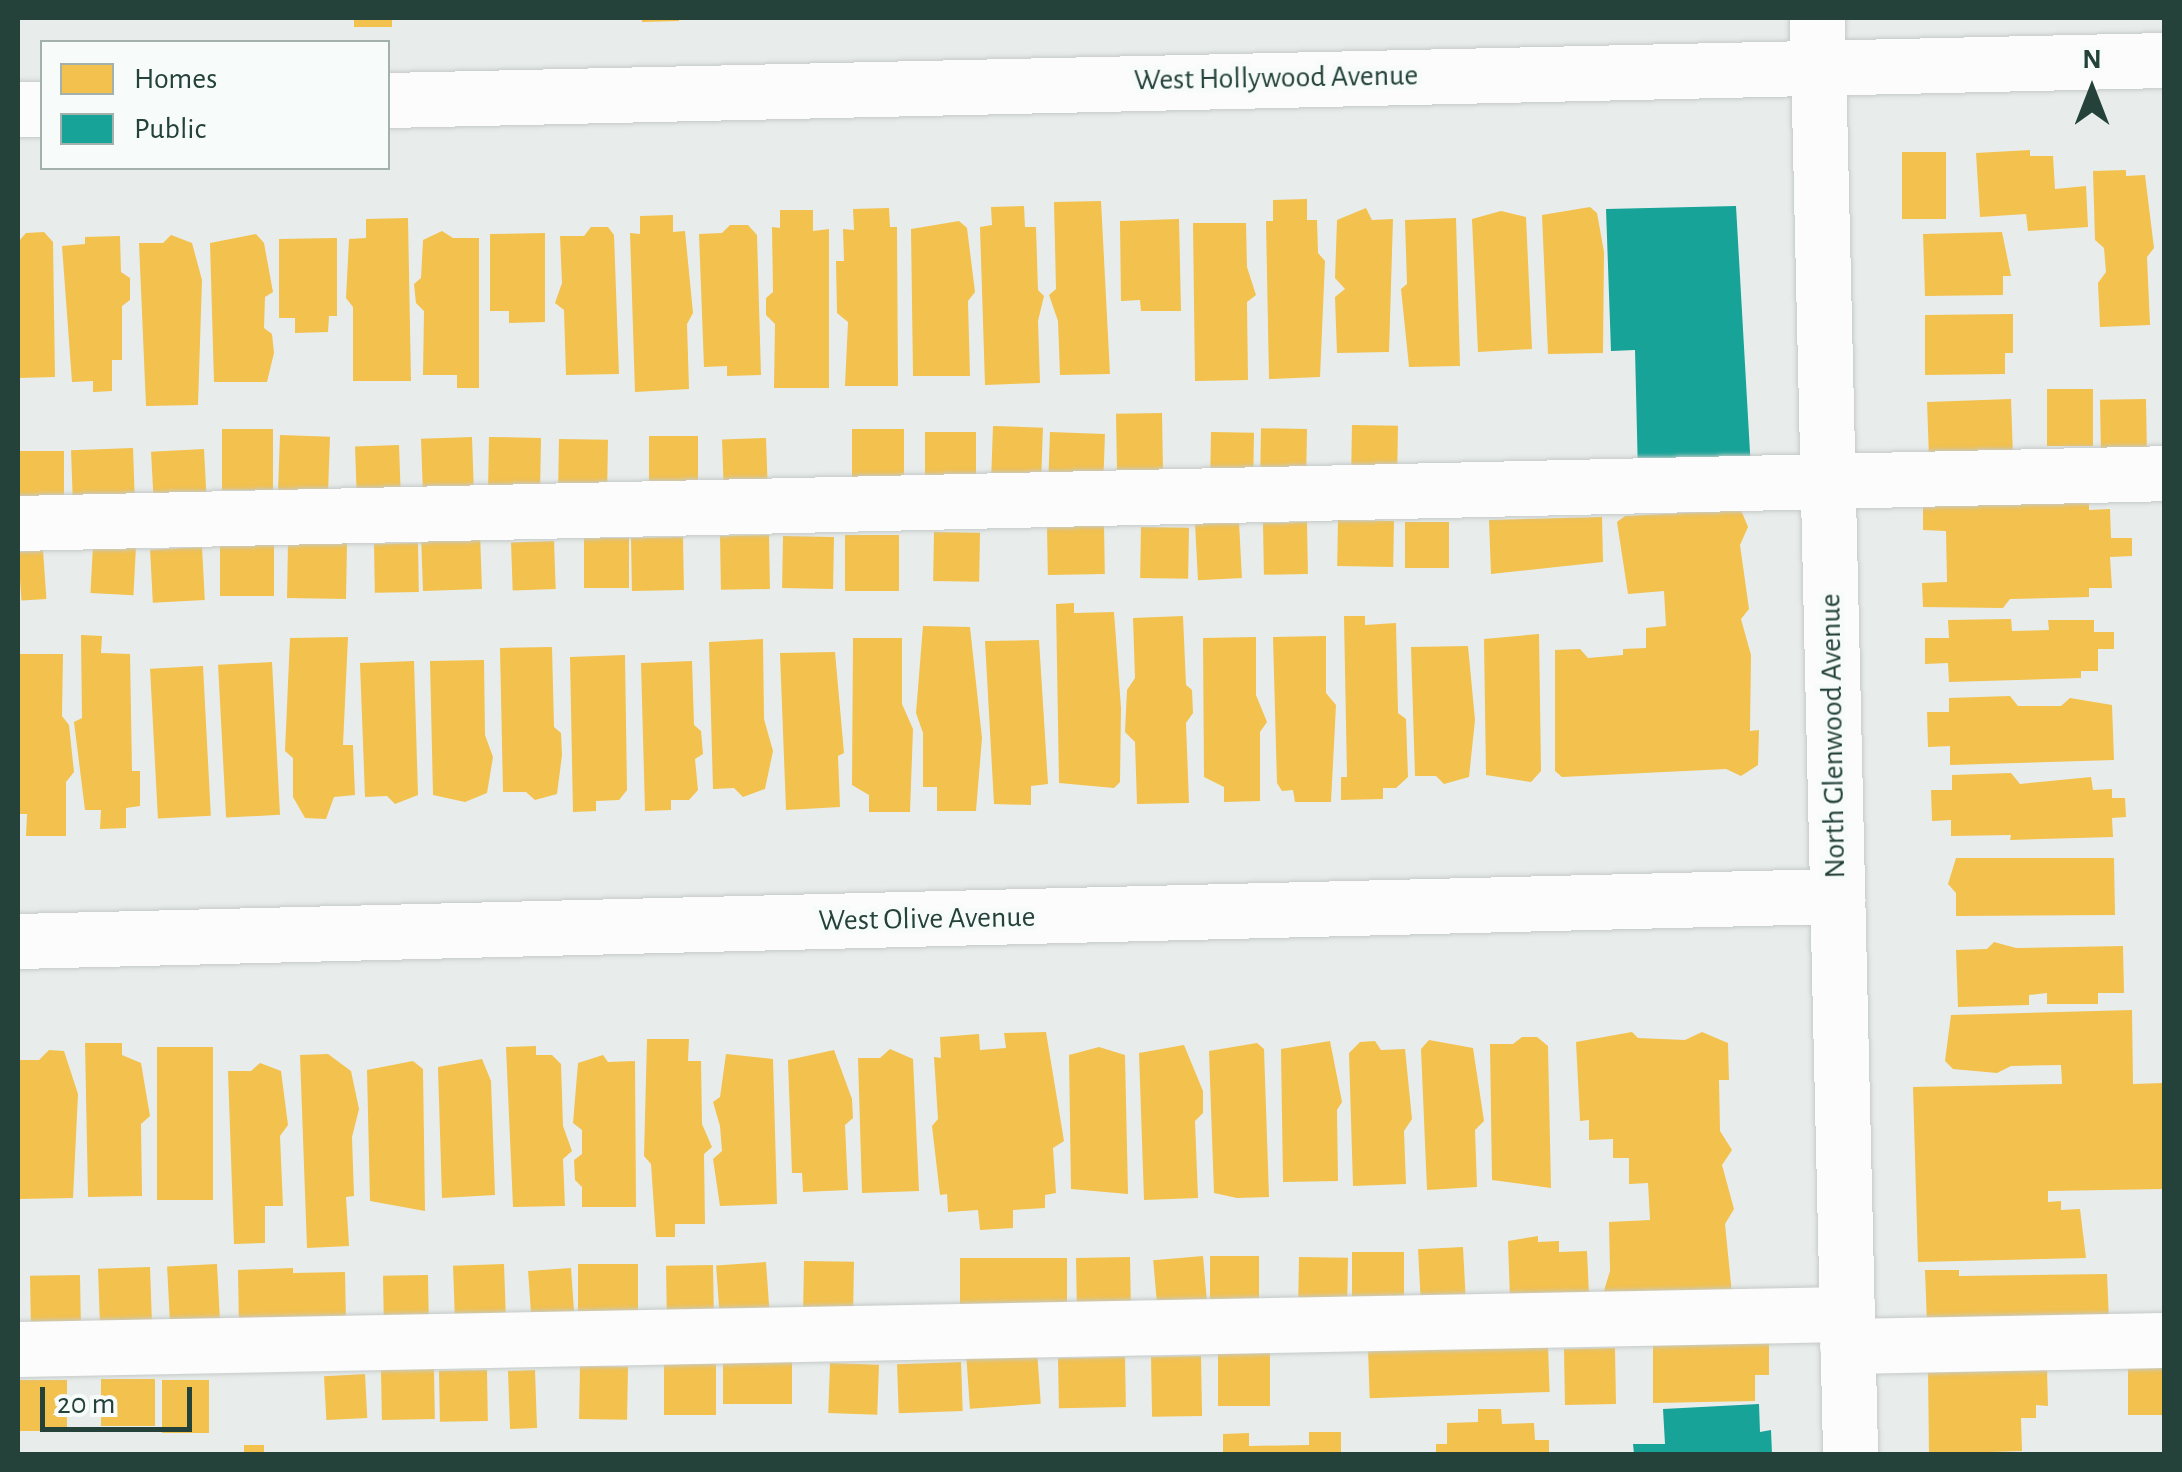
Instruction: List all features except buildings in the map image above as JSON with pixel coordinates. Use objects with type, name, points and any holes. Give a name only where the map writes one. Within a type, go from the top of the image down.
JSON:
[{"type":"street","name":"West Hollywood Avenue","points":[[390,100],[1817,41],[2164,60]]},
{"type":"street","name":"North Glenwood Avenue","points":[[1817,41],[1850,1454]]},
{"type":"street","points":[[18,523],[2164,473]]},
{"type":"street","name":"West Olive Avenue","points":[[18,941],[1837,896]]},
{"type":"street","points":[[18,1350],[1847,1330],[2164,1340]]}]
